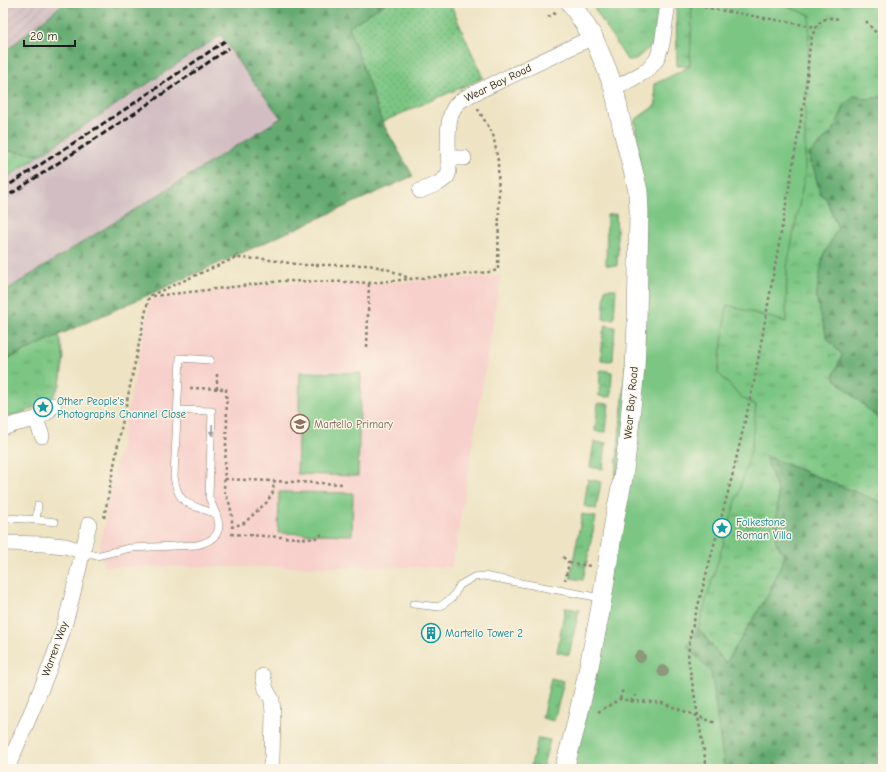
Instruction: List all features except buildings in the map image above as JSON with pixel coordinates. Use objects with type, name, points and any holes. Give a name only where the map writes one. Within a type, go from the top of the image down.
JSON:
[{"type":"street","name":"Wear Bay Road","points":[[564,769],[576,729],[577,718],[600,612],[623,478],[635,368],[638,316],[639,211],[638,191],[614,89],[593,38],[571,3]]},
{"type":"street","points":[[614,89],[648,70],[657,59],[662,44],[668,3]]},
{"type":"street","name":"Wear Bay Road","points":[[420,191],[439,183],[447,177],[456,158],[448,127],[456,104],[470,95],[593,38]]},
{"type":"street","points":[[3,428],[36,419],[46,413],[54,405]]},
{"type":"street","points":[[36,419],[42,436]]},
{"type":"street","name":"Warren Way","points":[[7,769],[61,637],[72,601],[82,551],[94,522]]},
{"type":"street","points":[[3,543],[65,546],[82,551]]},
{"type":"street","points":[[263,676],[266,689],[272,700],[273,713],[272,759],[270,769]]},
{"type":"lane","points":[[210,360],[180,358],[174,476],[175,488],[179,496],[186,503],[216,514]]},
{"type":"lane","points":[[82,551],[96,556],[130,548],[196,545],[205,543],[216,535],[219,528],[219,521],[209,497],[212,411],[178,410]]},
{"type":"lane","points":[[36,520],[38,505]]},
{"type":"lane","points":[[3,519],[15,518],[55,522]]},
{"type":"lane","points":[[413,604],[439,607],[452,598],[460,585],[474,577],[484,576],[602,598]]},
{"type":"path","points":[[701,3],[702,6],[816,27]]},
{"type":"path","points":[[707,769],[688,658],[690,636],[732,477],[754,382],[806,90],[809,52],[812,36],[816,27],[822,20],[830,18],[840,19]]},
{"type":"path","points":[[866,21],[883,41]]},
{"type":"path","points":[[149,296],[282,281],[369,283],[498,270],[498,162],[493,134],[470,95]]},
{"type":"path","points":[[149,296],[235,258],[264,259],[302,265],[369,266],[387,269],[411,279]]},
{"type":"path","points":[[367,347],[369,283]]},
{"type":"path","points":[[94,522],[104,518],[149,296]]},
{"type":"path","points":[[217,373],[217,389]]},
{"type":"path","points":[[224,479],[344,484]]},
{"type":"path","points":[[274,481],[273,492],[267,502],[244,523],[232,527],[231,534],[314,539],[322,534]]},
{"type":"path","points":[[563,557],[570,563],[597,568]]},
{"type":"path","points":[[565,582],[570,563]]},
{"type":"path","points":[[620,699],[623,689]]},
{"type":"path","points":[[631,701],[637,694]]},
{"type":"path","points":[[577,718],[585,720],[620,699],[662,703],[716,723]]},
{"type":"shaded area","points":[[3,3],[63,3],[3,53]]},
{"type":"shaded area","points":[[63,3],[386,3],[349,27],[382,122],[413,176],[3,361],[3,53]]},
{"type":"shaded area","name":"Martello Primary","points":[[501,276],[452,567],[104,567],[99,548],[151,299],[280,283],[369,284]]},
{"type":"green space","points":[[63,3],[386,3],[349,27],[382,122],[413,176],[3,361],[3,292],[281,118],[239,63],[221,35],[40,155],[3,150],[3,53]]},
{"type":"green space","points":[[386,3],[450,3],[483,78],[382,122],[349,27]]},
{"type":"green space","points":[[591,3],[666,3],[658,40],[635,60],[627,60]]},
{"type":"green space","points":[[676,3],[883,3],[883,97],[865,99],[845,105],[833,131],[810,153],[810,163],[814,169],[820,194],[826,198],[838,228],[823,256],[827,338],[842,355],[833,377],[883,423],[883,503],[766,456],[778,492],[776,542],[785,556],[769,593],[726,664],[711,672],[724,769],[597,669],[642,202],[635,120],[656,105],[654,84],[691,104],[690,66],[677,66]]},
{"type":"green space","points":[[692,3],[778,3],[810,15],[805,108],[805,174],[787,267],[786,322],[727,305],[718,373],[741,397],[756,405],[751,451],[698,628],[687,646],[711,672],[724,769],[571,769],[597,669],[642,202],[635,120],[656,105],[654,84],[690,66]]},
{"type":"green space","points":[[854,96],[865,99],[883,97],[883,423],[833,377],[842,355],[827,338],[816,297],[823,256],[838,228],[826,198],[820,194],[814,169],[810,163],[810,153],[833,131],[845,105]]},
{"type":"green space","points":[[3,150],[40,155],[3,180]]},
{"type":"green space","points":[[616,214],[618,251],[617,266],[606,265],[607,215]]},
{"type":"green space","points":[[605,289],[616,289],[614,319],[603,319]]},
{"type":"green space","points":[[606,325],[615,327],[613,360],[610,361],[601,360],[603,332]]},
{"type":"green space","points":[[59,335],[64,357],[60,385],[53,397],[30,410],[15,415],[3,416],[3,361]]},
{"type":"green space","points":[[600,371],[612,372],[611,396],[599,396]]},
{"type":"green space","points":[[300,372],[361,373],[358,476],[297,474]]},
{"type":"green space","points":[[598,403],[609,404],[606,432],[595,431]]},
{"type":"green space","points":[[594,442],[606,443],[603,469],[590,467]]},
{"type":"green space","points":[[765,456],[883,503],[883,769],[724,769],[711,672],[687,646],[698,628],[726,663],[769,593],[785,556],[776,542],[778,492]]},
{"type":"green space","points":[[588,479],[601,482],[596,509],[584,506]]},
{"type":"green space","points":[[279,492],[353,493],[352,535],[278,533]]},
{"type":"green space","points":[[582,514],[596,517],[583,580],[570,578]]},
{"type":"green space","points":[[565,608],[579,610],[569,655],[557,652]]},
{"type":"green space","points":[[551,678],[564,681],[554,721],[542,718]]},
{"type":"green space","points":[[538,738],[550,740],[542,769],[530,769]]},
{"type":"railway","points":[[3,189],[130,106],[225,41]]},
{"type":"railway","points":[[3,199],[135,113],[229,48]]},
{"type":"place","name":"Other People's Photographs Channel Close","points":[[43,407]]},
{"type":"place","name":"Martello Primary","points":[[300,424]]},
{"type":"place","name":"Folkestone Roman Villa","points":[[722,528]]},
{"type":"place","name":"Martello Tower 2","points":[[431,633]]}]
